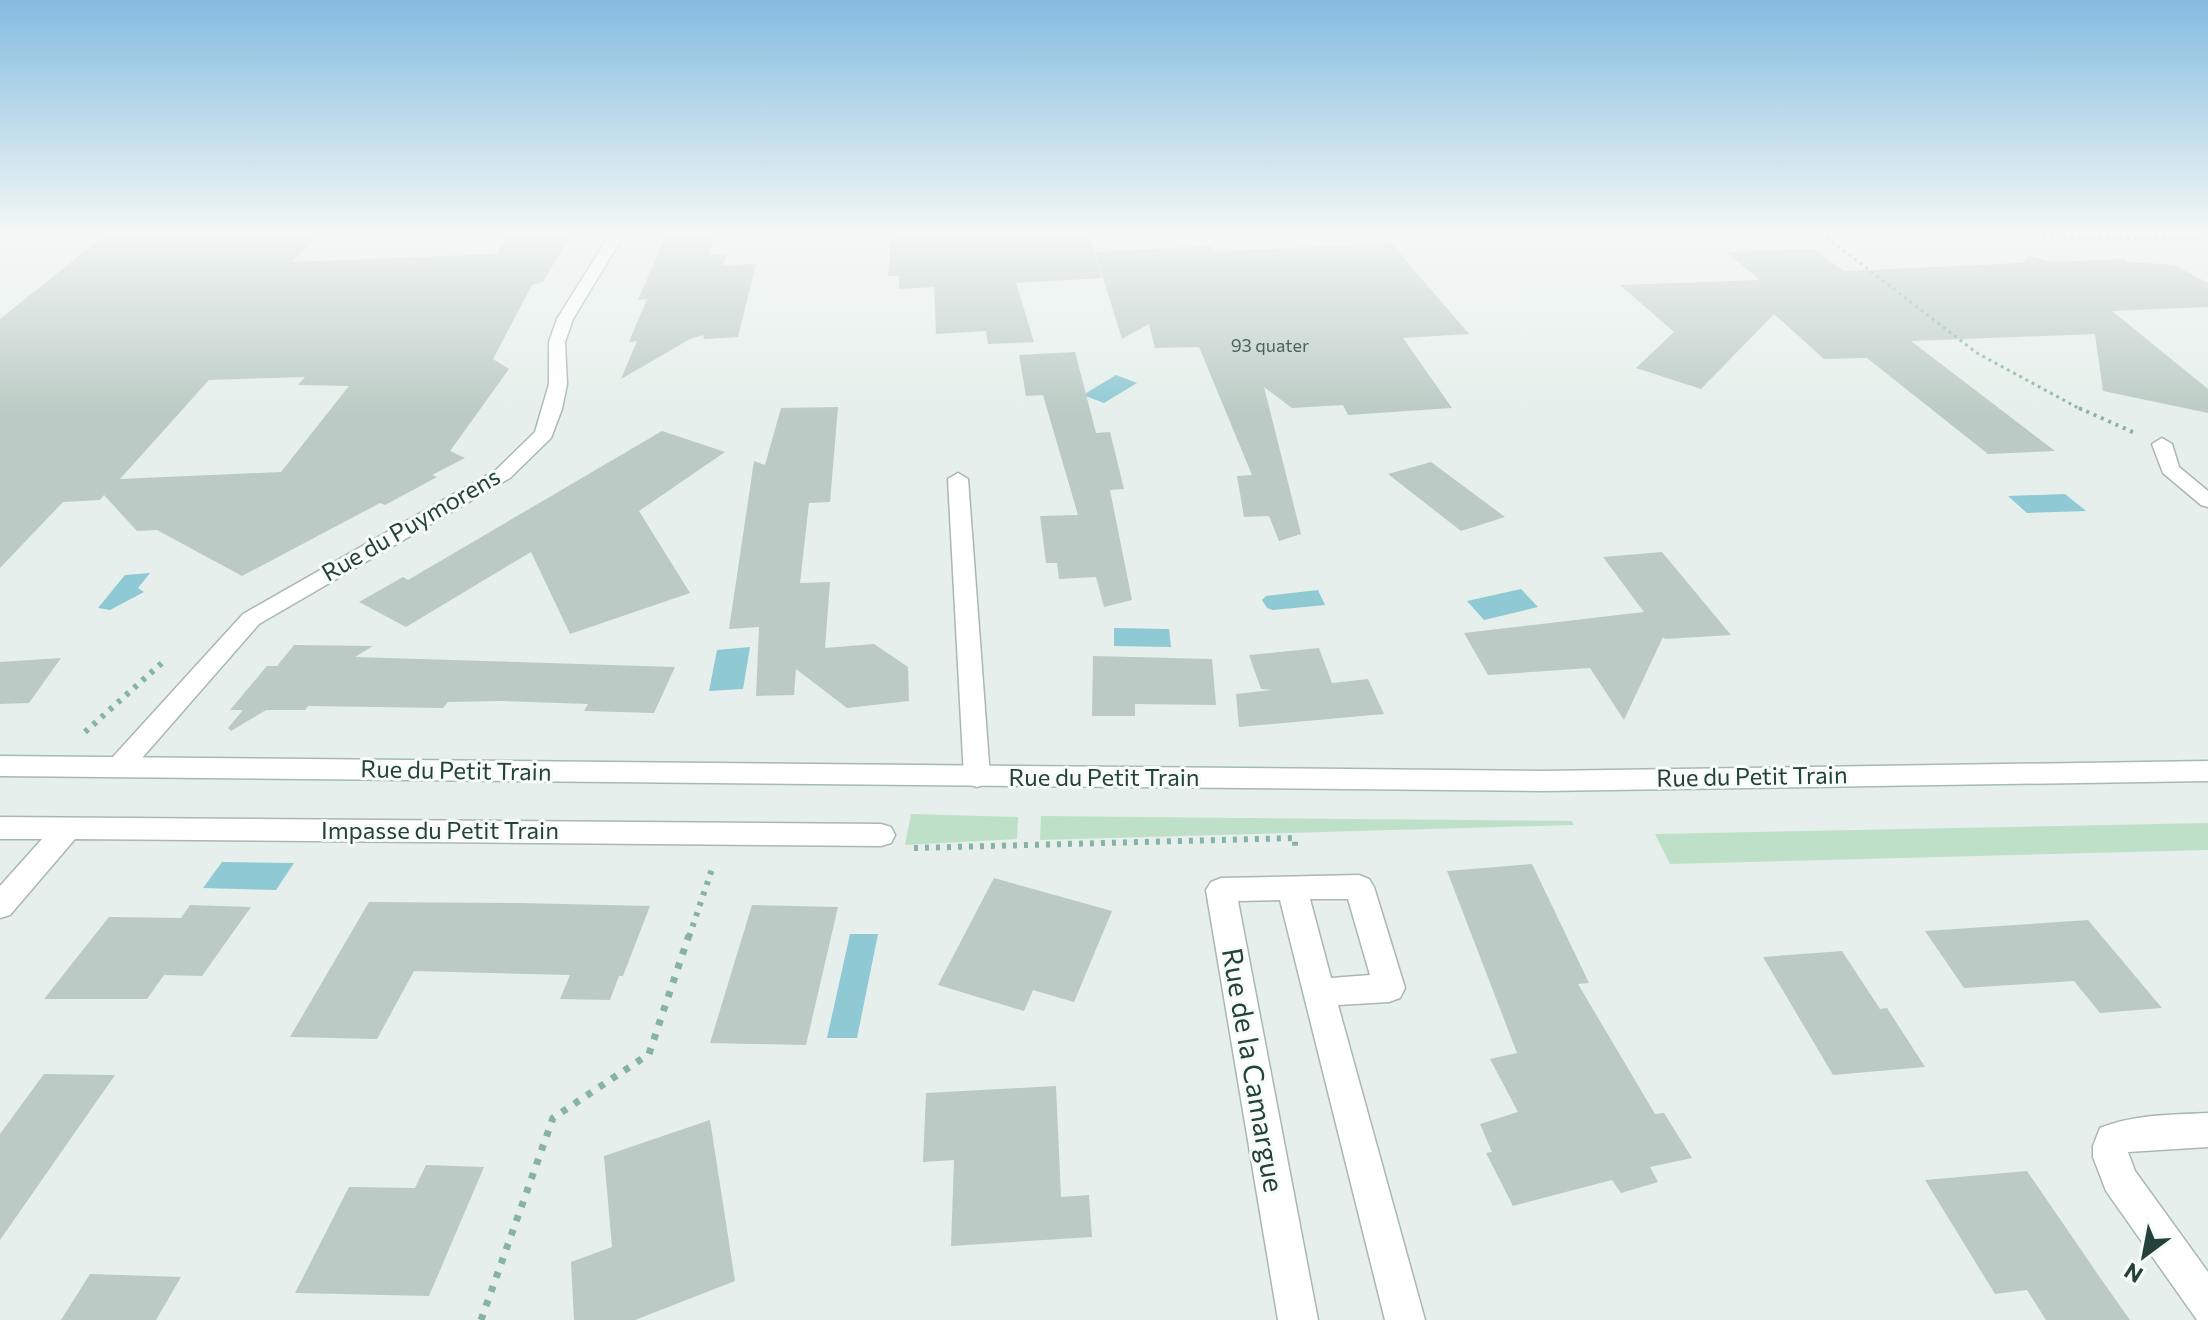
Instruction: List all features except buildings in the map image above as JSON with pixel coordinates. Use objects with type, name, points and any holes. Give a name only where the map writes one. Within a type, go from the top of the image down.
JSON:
[{"type":"street","name":"Rue du Puymorens","points":[[120,766],[251,619],[503,474],[544,434],[555,397],[557,342],[565,319],[581,293]]},
{"type":"street","points":[[2162,444],[2170,469],[2208,501]]},
{"type":"street","points":[[958,479],[977,777]]},
{"type":"street","name":"Rue du Petit Train","points":[[0,766],[977,777],[1495,778],[1542,781],[2208,771]]},
{"type":"street","name":"Impasse du Petit Train","points":[[0,828],[881,835]]},
{"type":"street","points":[[0,906],[68,828]]},
{"type":"street","name":"Rue de la Camargue","points":[[1298,1320],[1221,890],[1359,887],[1389,988],[1319,992]]},
{"type":"street","points":[[1292,888],[1405,1320]]},
{"type":"street","points":[[2208,1130],[2125,1134],[2112,1140],[2110,1147],[2113,1166],[2122,1184],[2208,1305]]},
{"type":"path","points":[[1898,293],[1977,353],[2097,418],[2162,444]]},
{"type":"path","points":[[481,1320],[553,1118],[649,1054],[722,834]]},
{"type":"path","points":[[881,835],[902,848],[1295,838]]},
{"type":"green space","points":[[911,814],[1018,817],[1017,839],[905,845]]},
{"type":"green space","points":[[1041,816],[1572,821],[1574,825],[1040,840]]},
{"type":"green space","points":[[2208,823],[2208,850],[1670,864],[1655,834]]},
{"type":"water","points":[[1116,375],[1137,383],[1104,403],[1083,395]]},
{"type":"water","points":[[2065,494],[2086,511],[2027,513],[2008,496]]},
{"type":"water","points":[[150,573],[138,588],[144,592],[110,610],[98,608],[125,575]]},
{"type":"water","points":[[1521,589],[1538,607],[1484,620],[1467,601]]},
{"type":"water","points":[[1318,590],[1325,605],[1273,610],[1267,608],[1262,600],[1266,596]]},
{"type":"water","points":[[1114,628],[1169,629],[1171,647],[1114,646]]},
{"type":"water","points":[[750,647],[743,689],[709,691],[717,650]]},
{"type":"water","points":[[222,862],[294,863],[276,890],[203,888]]},
{"type":"water","points":[[850,934],[878,934],[857,1038],[827,1038]]}]
